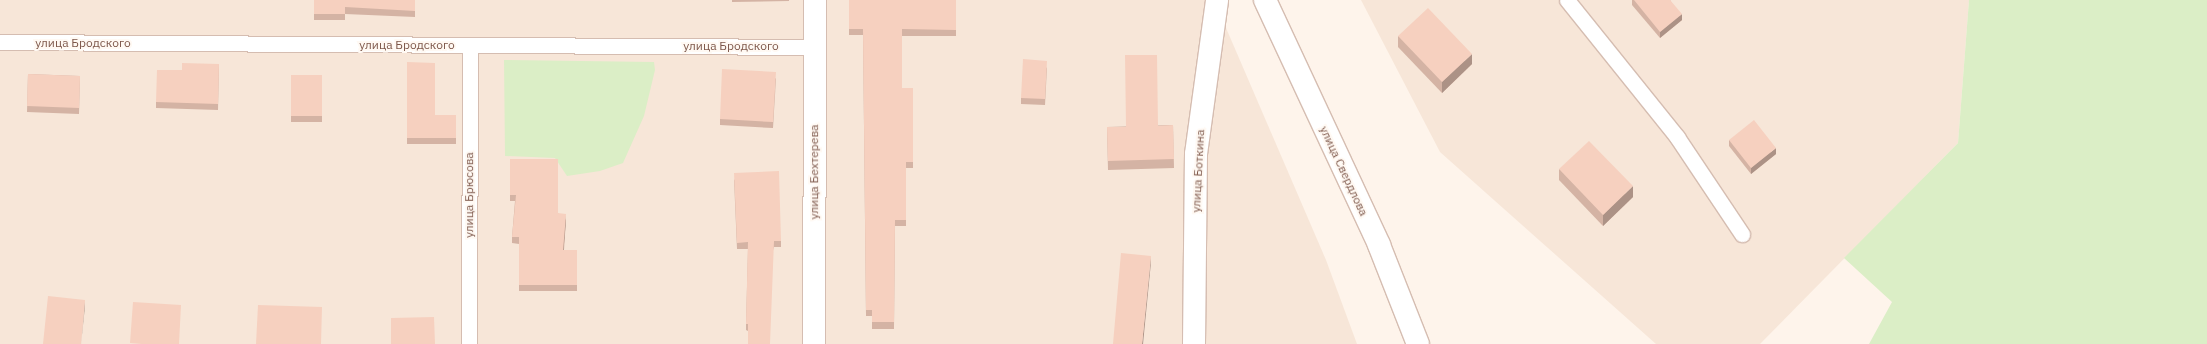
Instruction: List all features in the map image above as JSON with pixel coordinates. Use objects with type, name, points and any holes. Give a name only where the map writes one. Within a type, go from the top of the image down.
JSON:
[{"type":"street","name":"улица Бехтерева","points":[[814,344],[815,0]]},
{"type":"street","name":"улица Боткина","points":[[1194,344],[1196,154],[1217,0]]},
{"type":"street","name":"улица Свердлова","points":[[1265,0],[1380,245],[1418,344]]},
{"type":"lane","points":[[1567,0],[1677,137],[1742,234]]},
{"type":"lane","name":"улица Бродского","points":[[0,42],[814,47]]},
{"type":"lane","name":"улица Брюсова","points":[[469,344],[470,45]]},
{"type":"shaded area","points":[[0,0],[1214,0],[1326,260],[1357,344],[0,344]]},
{"type":"shaded area","points":[[1361,0],[1969,0],[1958,143],[1760,344],[1656,344],[1440,152]]},
{"type":"green space","points":[[1969,0],[2207,0],[2207,344],[1869,344],[1892,302],[1844,258],[1958,143]]},
{"type":"green space","points":[[504,60],[654,62],[655,70],[644,116],[623,163],[600,171],[567,176],[555,158],[505,156]]},
{"type":"building","points":[[314,0],[415,0],[415,11],[345,7],[345,14],[314,14]]},
{"type":"building","points":[[849,0],[956,0],[956,30],[902,29],[902,88],[913,88],[913,162],[906,162],[906,220],[895,220],[894,322],[872,322],[872,310],[866,310],[863,29],[849,29]]},
{"type":"building","points":[[1634,0],[1670,0],[1682,14],[1660,32]]},
{"type":"building","points":[[1428,8],[1472,54],[1442,82],[1398,36]]},
{"type":"building","points":[[1125,55],[1157,55],[1158,126],[1173,125],[1174,159],[1108,161],[1107,127],[1126,127]]},
{"type":"building","points":[[1023,59],[1047,61],[1045,99],[1021,98]]},
{"type":"building","points":[[407,62],[435,63],[435,115],[456,115],[456,138],[407,138]]},
{"type":"building","points":[[182,63],[219,64],[218,104],[156,102],[157,70],[182,70]]},
{"type":"building","points":[[722,69],[776,72],[773,122],[720,119]]},
{"type":"building","points":[[28,74],[80,76],[79,108],[27,106]]},
{"type":"building","points":[[291,75],[322,75],[322,116],[291,116]]},
{"type":"building","points":[[1754,120],[1776,148],[1751,168],[1729,140]]},
{"type":"building","points":[[1589,141],[1633,186],[1603,215],[1559,169]]},
{"type":"building","points":[[510,159],[558,159],[558,213],[566,214],[563,250],[577,250],[577,285],[519,285],[519,237],[512,237],[516,195],[510,195]]},
{"type":"building","points":[[779,171],[781,241],[774,241],[770,344],[748,344],[748,324],[746,324],[748,242],[737,243],[734,173]]},
{"type":"building","points":[[1121,253],[1151,256],[1142,344],[1113,344]]},
{"type":"building","points":[[48,296],[85,300],[81,344],[43,344]]},
{"type":"building","points":[[133,302],[181,305],[179,344],[130,343]]},
{"type":"building","points":[[258,305],[322,307],[321,344],[256,344]]},
{"type":"building","points":[[434,317],[435,344],[391,344],[391,318]]}]
